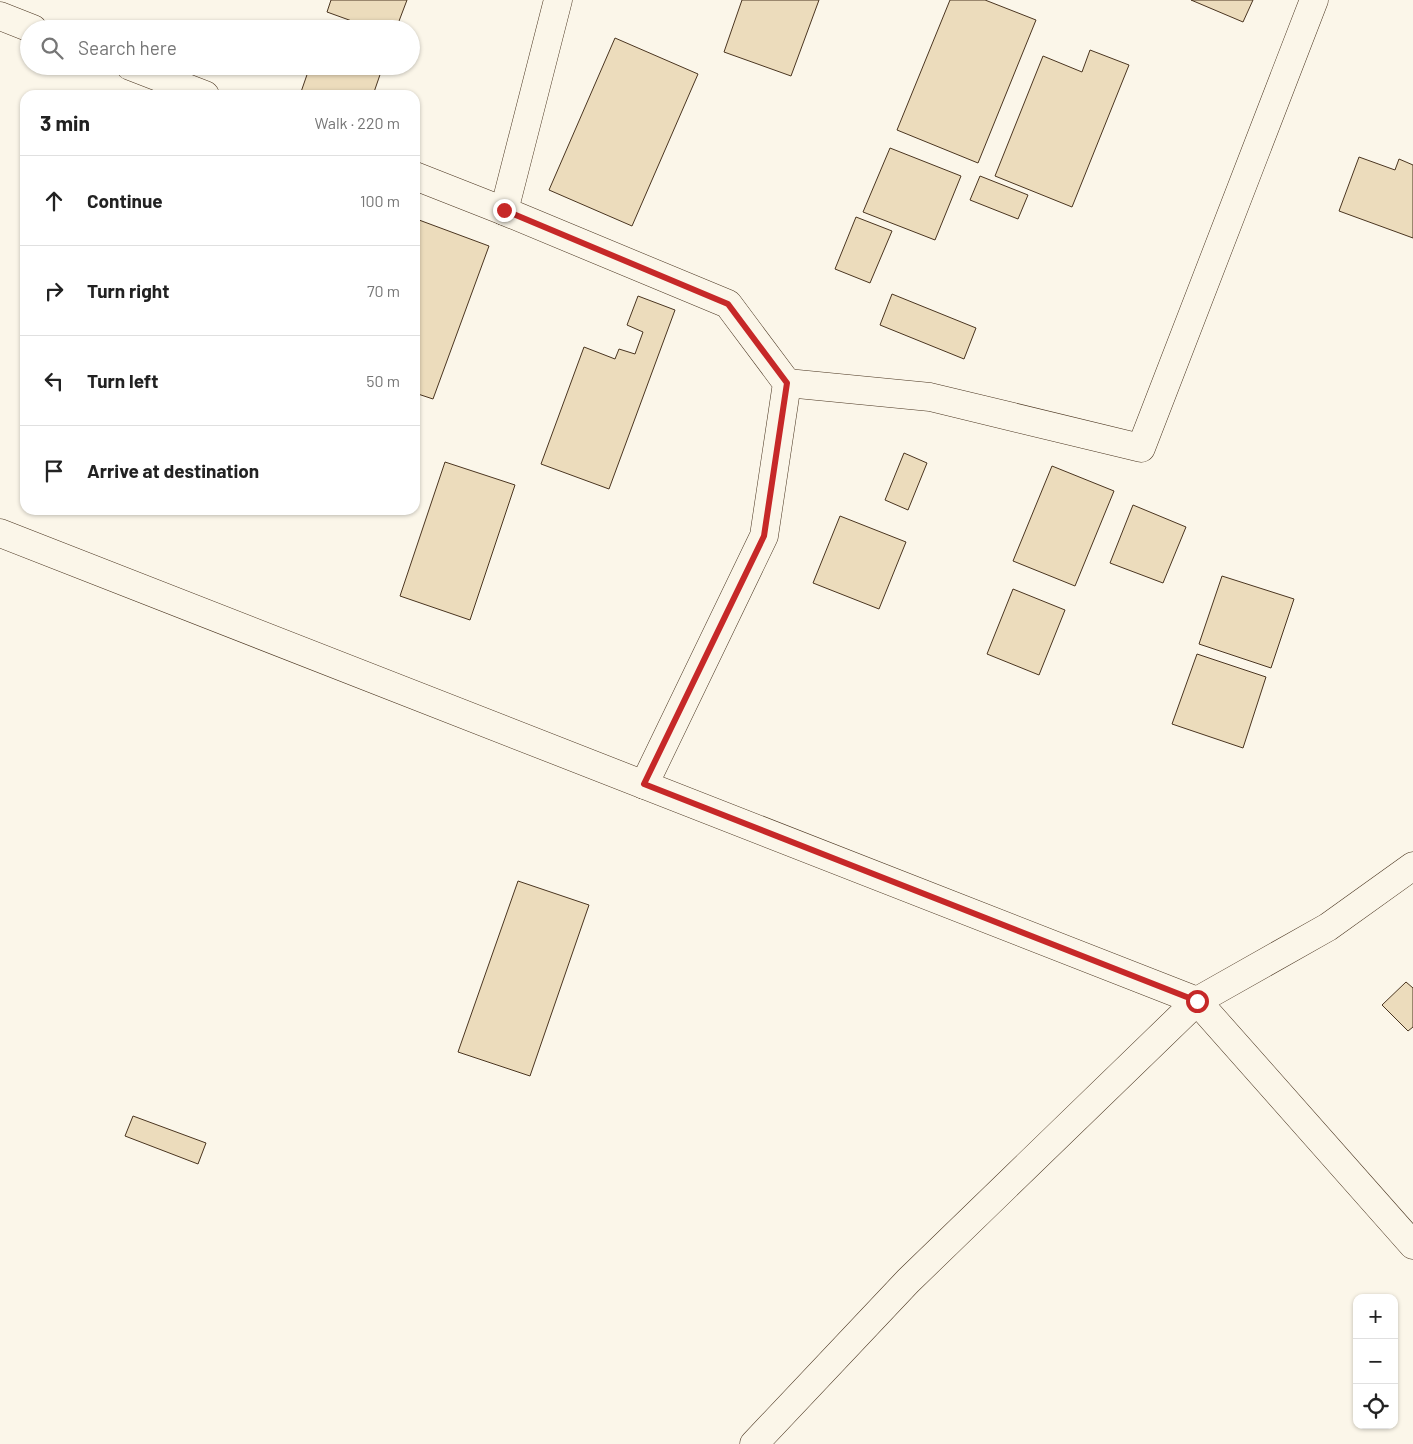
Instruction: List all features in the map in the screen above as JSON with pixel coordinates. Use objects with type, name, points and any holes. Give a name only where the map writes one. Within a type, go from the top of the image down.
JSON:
[{"type":"street","points":[[504,210],[558,0]]},
{"type":"street","points":[[787,383],[930,397],[1142,448],[1314,0]]},
{"type":"street","points":[[0,16],[20,24]]},
{"type":"street","points":[[153,75],[192,90]]},
{"type":"street","points":[[420,178],[504,210],[728,304],[787,383],[764,536],[644,784]]},
{"type":"street","points":[[0,533],[1197,1001],[1413,1245]]},
{"type":"street","points":[[754,1444],[908,1281],[1197,1001],[1328,927],[1413,866]]},
{"type":"building","points":[[331,0],[407,0],[399,20],[349,20],[327,12]]},
{"type":"building","points":[[742,0],[819,0],[791,76],[724,52]]},
{"type":"building","points":[[950,0],[985,0],[1036,20],[978,163],[897,130]]},
{"type":"building","points":[[1191,0],[1253,0],[1243,22]]},
{"type":"building","points":[[615,38],[698,74],[632,226],[549,190]]},
{"type":"building","points":[[1090,50],[1129,65],[1072,207],[995,176],[1043,56],[1082,72]]},
{"type":"building","points":[[307,75],[380,75],[375,90],[302,90]]},
{"type":"building","points":[[890,148],[961,176],[935,240],[863,212]]},
{"type":"building","points":[[1359,157],[1395,170],[1399,159],[1413,165],[1413,238],[1339,211]]},
{"type":"building","points":[[980,176],[1028,195],[1018,219],[970,200]]},
{"type":"building","points":[[856,217],[892,231],[870,283],[835,269]]},
{"type":"building","points":[[420,220],[489,246],[433,399],[420,395]]},
{"type":"building","points":[[892,294],[976,328],[964,359],[880,325]]},
{"type":"building","points":[[638,296],[675,310],[609,489],[541,464],[584,347],[615,359],[619,349],[635,354],[643,332],[627,325]]},
{"type":"building","points":[[904,453],[927,463],[908,510],[885,500]]},
{"type":"building","points":[[445,462],[515,485],[470,620],[400,596]]},
{"type":"building","points":[[1052,466],[1114,491],[1075,586],[1013,561]]},
{"type":"building","points":[[1133,505],[1186,527],[1163,583],[1110,563]]},
{"type":"building","points":[[840,516],[906,542],[879,609],[813,583]]},
{"type":"building","points":[[1222,576],[1294,599],[1271,668],[1199,644]]},
{"type":"building","points":[[1013,589],[1065,610],[1039,675],[987,654]]},
{"type":"building","points":[[1197,654],[1266,677],[1243,748],[1172,724]]},
{"type":"building","points":[[518,881],[589,905],[530,1076],[458,1052]]},
{"type":"building","points":[[1406,982],[1413,988],[1413,1027],[1408,1031],[1382,1005]]},
{"type":"building","points":[[133,1116],[206,1143],[198,1164],[125,1136]]},
{"type":"route","points":[[504,210],[728,304],[787,383],[764,536],[644,784],[1197,1001]]}]
